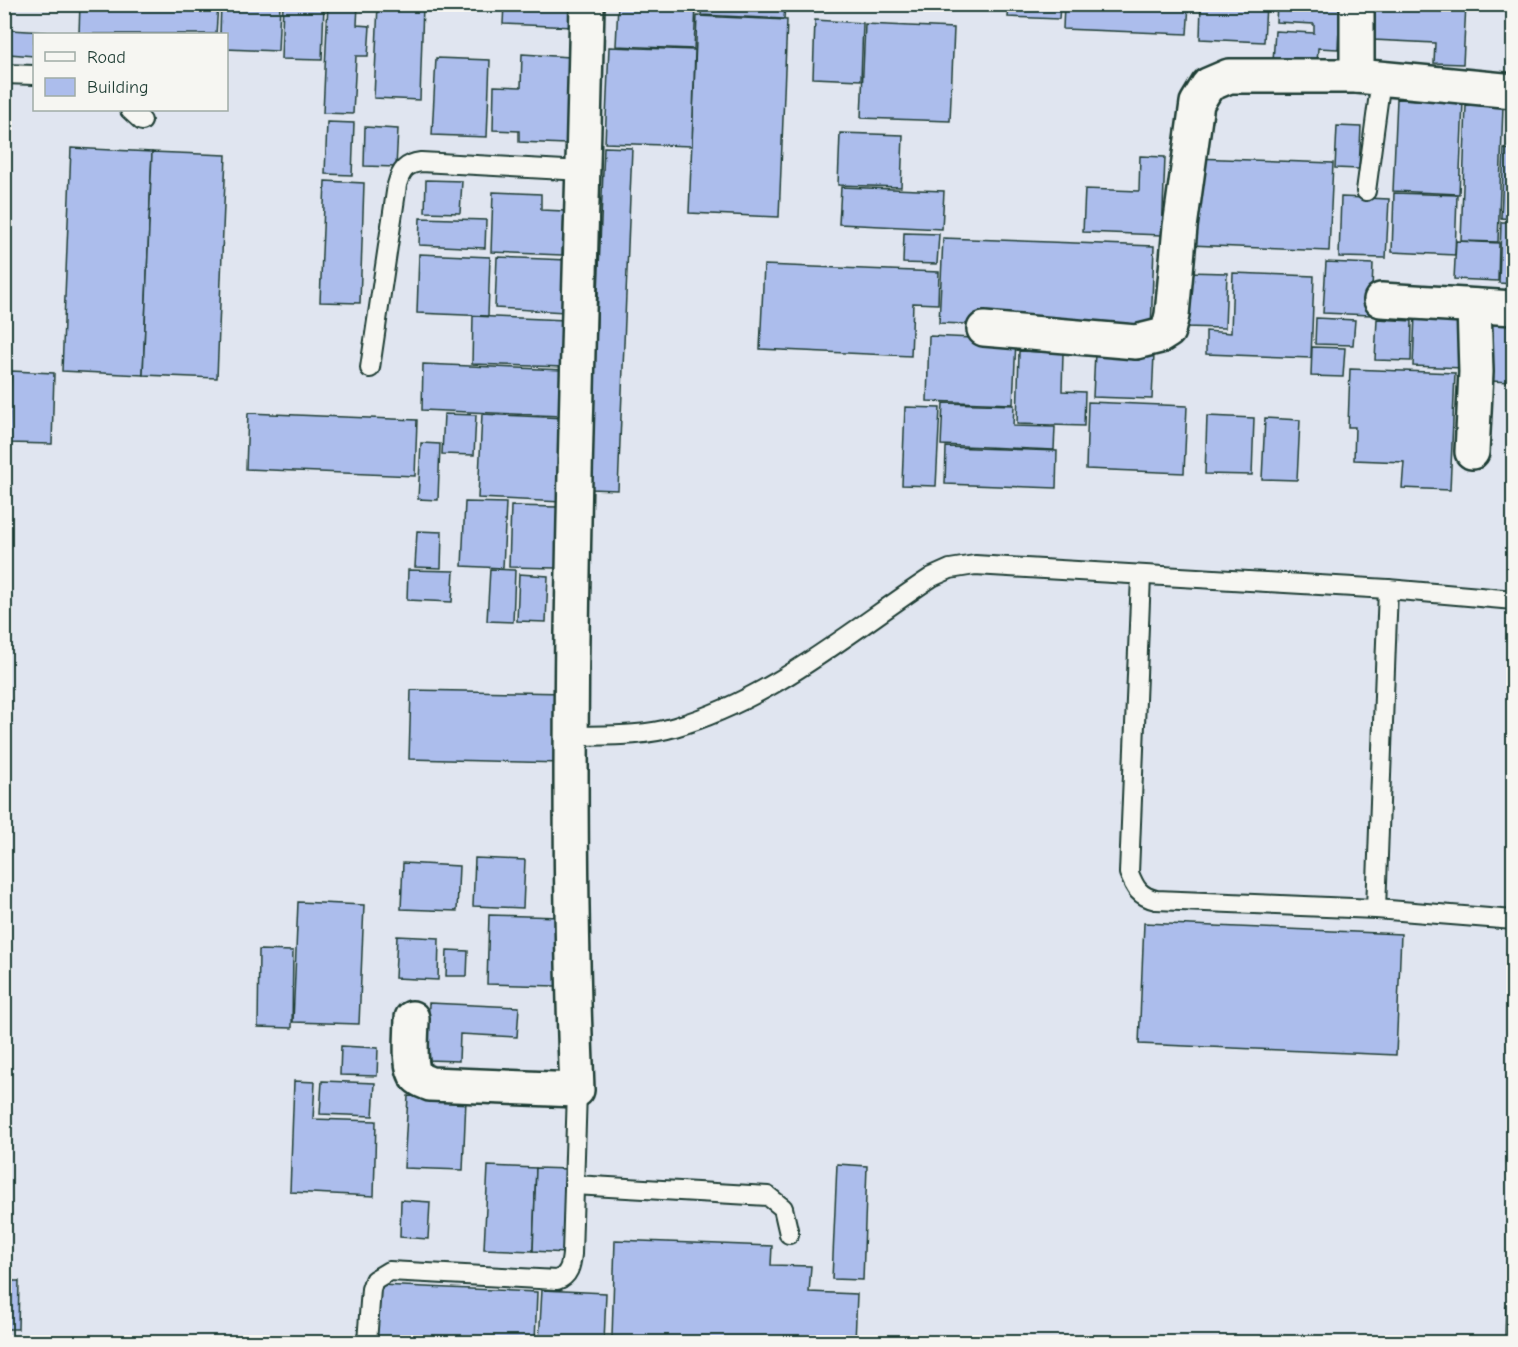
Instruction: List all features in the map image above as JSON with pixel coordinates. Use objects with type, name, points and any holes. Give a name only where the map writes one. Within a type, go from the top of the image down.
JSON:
[{"type":"street","points":[[412,1018],[412,1063],[414,1072],[423,1081],[430,1084],[577,1090],[573,990],[570,736],[587,4]]},
{"type":"street","points":[[1357,4],[1369,78]]},
{"type":"street","points":[[984,329],[1136,342],[1160,336],[1168,331],[1172,315],[1180,227],[1197,103],[1208,85],[1229,76],[1369,78],[1514,91]]},
{"type":"street","points":[[1382,300],[1514,308]]},
{"type":"street","points":[[1472,452],[1476,372],[1474,306]]},
{"type":"lane","points":[[4,74],[33,75]]},
{"type":"lane","points":[[1366,191],[1369,78]]},
{"type":"lane","points":[[369,368],[397,185],[400,174],[406,166],[421,162],[583,171]]},
{"type":"lane","points":[[570,736],[626,734],[673,728],[727,709],[783,679],[932,577],[950,569],[975,565],[1388,589],[1514,600]]},
{"type":"lane","points":[[1141,576],[1129,873],[1140,894],[1156,900],[1376,909],[1514,920]]},
{"type":"lane","points":[[1376,909],[1388,589]]},
{"type":"lane","points":[[367,1342],[371,1289],[377,1276],[389,1271],[557,1280],[564,1277],[571,1267],[577,1090]]},
{"type":"lane","points":[[574,1185],[768,1196],[783,1208],[789,1234]]},
{"type":"building","points":[[80,4],[218,4],[216,33],[79,33]]},
{"type":"building","points":[[221,4],[280,4],[278,51],[228,49],[228,33],[220,33]]},
{"type":"building","points":[[283,4],[324,4],[322,60],[281,59]]},
{"type":"building","points":[[328,4],[358,4],[357,25],[370,26],[368,56],[356,56],[353,114],[323,113]]},
{"type":"building","points":[[378,4],[423,4],[420,100],[374,98]]},
{"type":"building","points":[[504,4],[575,4],[574,27],[503,24]]},
{"type":"building","points":[[618,4],[696,4],[694,49],[616,46]]},
{"type":"building","points":[[702,4],[785,4],[784,19],[701,15]]},
{"type":"building","points":[[1009,4],[1060,4],[1059,19],[1008,17]]},
{"type":"building","points":[[1064,4],[1189,4],[1187,34],[1063,29]]},
{"type":"building","points":[[1201,4],[1266,4],[1264,42],[1200,39]]},
{"type":"building","points":[[1277,4],[1340,4],[1338,49],[1318,48],[1317,63],[1273,62],[1275,31],[1314,33],[1314,24],[1276,22]]},
{"type":"building","points":[[1375,4],[1466,4],[1463,64],[1434,63],[1435,43],[1373,40]]},
{"type":"building","points":[[697,16],[787,20],[779,217],[689,213]]},
{"type":"building","points":[[815,20],[863,23],[861,80],[813,78]]},
{"type":"building","points":[[865,24],[954,28],[950,121],[861,118]]},
{"type":"building","points":[[10,30],[45,32],[33,33],[33,56],[9,54]]},
{"type":"building","points":[[609,47],[695,50],[692,146],[605,143]]},
{"type":"building","points":[[522,54],[570,57],[566,144],[519,142],[519,131],[493,130],[494,86],[521,87]]},
{"type":"building","points":[[436,58],[490,60],[487,137],[432,135]]},
{"type":"building","points":[[1397,99],[1463,102],[1459,194],[1393,191]]},
{"type":"building","points":[[1466,105],[1503,106],[1498,242],[1461,241]]},
{"type":"building","points":[[327,122],[354,123],[352,175],[325,174]]},
{"type":"building","points":[[1337,126],[1361,127],[1359,169],[1335,168]]},
{"type":"building","points":[[365,127],[398,129],[396,167],[364,166]]},
{"type":"building","points":[[840,133],[903,135],[901,187],[838,185]]},
{"type":"building","points":[[604,147],[632,148],[618,490],[590,489]]},
{"type":"building","points":[[71,148],[152,152],[143,375],[62,371]]},
{"type":"building","points":[[1504,149],[1514,150],[1514,219],[1501,218]]},
{"type":"building","points":[[152,152],[226,155],[217,378],[143,375]]},
{"type":"building","points":[[1140,156],[1165,157],[1162,235],[1083,232],[1085,189],[1139,191]]},
{"type":"building","points":[[1194,158],[1333,163],[1329,251],[1190,245]]},
{"type":"building","points":[[426,180],[462,181],[460,213],[425,212]]},
{"type":"building","points":[[325,181],[364,183],[360,303],[320,302]]},
{"type":"building","points":[[841,187],[944,191],[942,229],[839,224]]},
{"type":"building","points":[[493,192],[541,194],[541,210],[564,211],[562,255],[491,252]]},
{"type":"building","points":[[1394,193],[1457,195],[1455,255],[1392,252]]},
{"type":"building","points":[[1341,197],[1389,199],[1386,258],[1339,257]]},
{"type":"building","points":[[420,218],[486,220],[485,248],[419,245]]},
{"type":"building","points":[[1501,222],[1514,222],[1514,284],[1499,283]]},
{"type":"building","points":[[904,233],[939,234],[937,264],[903,263]]},
{"type":"building","points":[[943,238],[1154,246],[1151,331],[939,323]]},
{"type":"building","points":[[1456,241],[1499,243],[1498,281],[1454,279]]},
{"type":"building","points":[[419,254],[490,257],[488,316],[417,313]]},
{"type":"building","points":[[497,257],[567,260],[565,312],[495,308]]},
{"type":"building","points":[[1326,262],[1373,264],[1371,315],[1323,313]]},
{"type":"building","points":[[764,265],[939,272],[938,304],[913,303],[911,356],[760,349]]},
{"type":"building","points":[[1185,272],[1227,273],[1225,328],[1184,327]]},
{"type":"building","points":[[1233,273],[1314,276],[1311,358],[1206,354],[1206,331],[1231,333]]},
{"type":"building","points":[[1415,314],[1466,316],[1464,368],[1413,366]]},
{"type":"building","points":[[473,316],[566,320],[565,367],[472,364]]},
{"type":"building","points":[[1316,318],[1355,320],[1353,345],[1315,344]]},
{"type":"building","points":[[1377,319],[1412,321],[1411,361],[1375,360]]},
{"type":"building","points":[[1492,320],[1514,320],[1514,382],[1489,381]]},
{"type":"building","points":[[929,336],[1016,340],[1013,404],[927,401]]},
{"type":"building","points":[[4,347],[8,348],[6,389],[4,389]]},
{"type":"building","points":[[1312,347],[1345,348],[1343,377],[1311,376]]},
{"type":"building","points":[[1019,351],[1063,353],[1062,391],[1085,392],[1084,426],[1017,424]]},
{"type":"building","points":[[1095,352],[1154,354],[1152,399],[1093,397]]},
{"type":"building","points":[[423,364],[562,370],[561,416],[422,410]]},
{"type":"building","points":[[1350,369],[1455,373],[1450,490],[1402,488],[1404,462],[1354,460],[1355,427],[1348,427]]},
{"type":"building","points":[[11,371],[54,373],[52,444],[8,443]]},
{"type":"building","points":[[1088,402],[1187,406],[1184,473],[1086,469]]},
{"type":"building","points":[[943,403],[1014,405],[1013,426],[1055,427],[1054,450],[941,445]]},
{"type":"building","points":[[905,407],[940,408],[936,486],[902,485]]},
{"type":"building","points":[[248,413],[417,420],[415,476],[246,469]]},
{"type":"building","points":[[444,414],[476,415],[474,455],[442,454]]},
{"type":"building","points":[[482,414],[565,418],[562,502],[478,498]]},
{"type":"building","points":[[1207,416],[1254,418],[1252,475],[1205,474]]},
{"type":"building","points":[[1265,418],[1300,420],[1297,480],[1262,479]]},
{"type":"building","points":[[421,443],[440,444],[438,500],[418,499]]},
{"type":"building","points":[[946,447],[1057,451],[1056,488],[945,484]]},
{"type":"building","points":[[4,495],[8,495],[4,581]]},
{"type":"building","points":[[465,502],[506,503],[503,568],[462,566]]},
{"type":"building","points":[[511,506],[559,507],[556,568],[509,567]]},
{"type":"building","points":[[417,531],[442,532],[441,568],[415,567]]},
{"type":"building","points":[[490,569],[515,570],[513,622],[487,621]]},
{"type":"building","points":[[408,570],[454,571],[452,602],[407,600]]},
{"type":"building","points":[[519,574],[548,576],[546,622],[517,621]]},
{"type":"building","points":[[411,690],[565,693],[563,763],[409,759]]},
{"type":"building","points":[[475,858],[525,860],[523,908],[473,906]]},
{"type":"building","points":[[403,863],[459,866],[457,911],[401,909]]},
{"type":"building","points":[[298,902],[364,905],[359,1024],[293,1022]]},
{"type":"building","points":[[489,915],[559,917],[556,986],[487,984]]},
{"type":"building","points":[[1144,923],[1401,934],[1396,1055],[1139,1044]]},
{"type":"building","points":[[397,936],[439,938],[438,980],[395,978]]},
{"type":"building","points":[[259,950],[293,951],[292,1028],[258,1027]]},
{"type":"building","points":[[447,950],[468,951],[467,976],[446,976]]},
{"type":"building","points":[[429,1003],[519,1007],[517,1037],[460,1034],[459,1061],[427,1060]]},
{"type":"building","points":[[341,1046],[378,1048],[377,1076],[340,1075]]},
{"type":"building","points":[[294,1081],[315,1082],[313,1119],[376,1121],[374,1196],[290,1192]]},
{"type":"building","points":[[322,1081],[375,1083],[373,1116],[320,1114]]},
{"type":"building","points":[[408,1096],[466,1099],[463,1170],[404,1168]]},
{"type":"building","points":[[837,1164],[867,1166],[863,1280],[832,1279]]},
{"type":"building","points":[[488,1166],[536,1168],[533,1251],[484,1249]]},
{"type":"building","points":[[536,1168],[569,1169],[566,1253],[533,1251]]},
{"type":"building","points":[[401,1200],[430,1202],[428,1239],[400,1237]]},
{"type":"building","points":[[615,1240],[772,1246],[771,1265],[811,1266],[809,1292],[857,1294],[855,1342],[644,1342],[644,1339],[612,1337]]},
{"type":"building","points":[[4,1281],[19,1281],[18,1329],[4,1329]]},
{"type":"building","points":[[379,1285],[537,1292],[535,1342],[377,1342]]},
{"type":"building","points":[[542,1290],[606,1293],[604,1342],[539,1342]]},
{"type":"building","points":[[1506,1307],[1514,1307],[1514,1342],[1505,1342]]}]
